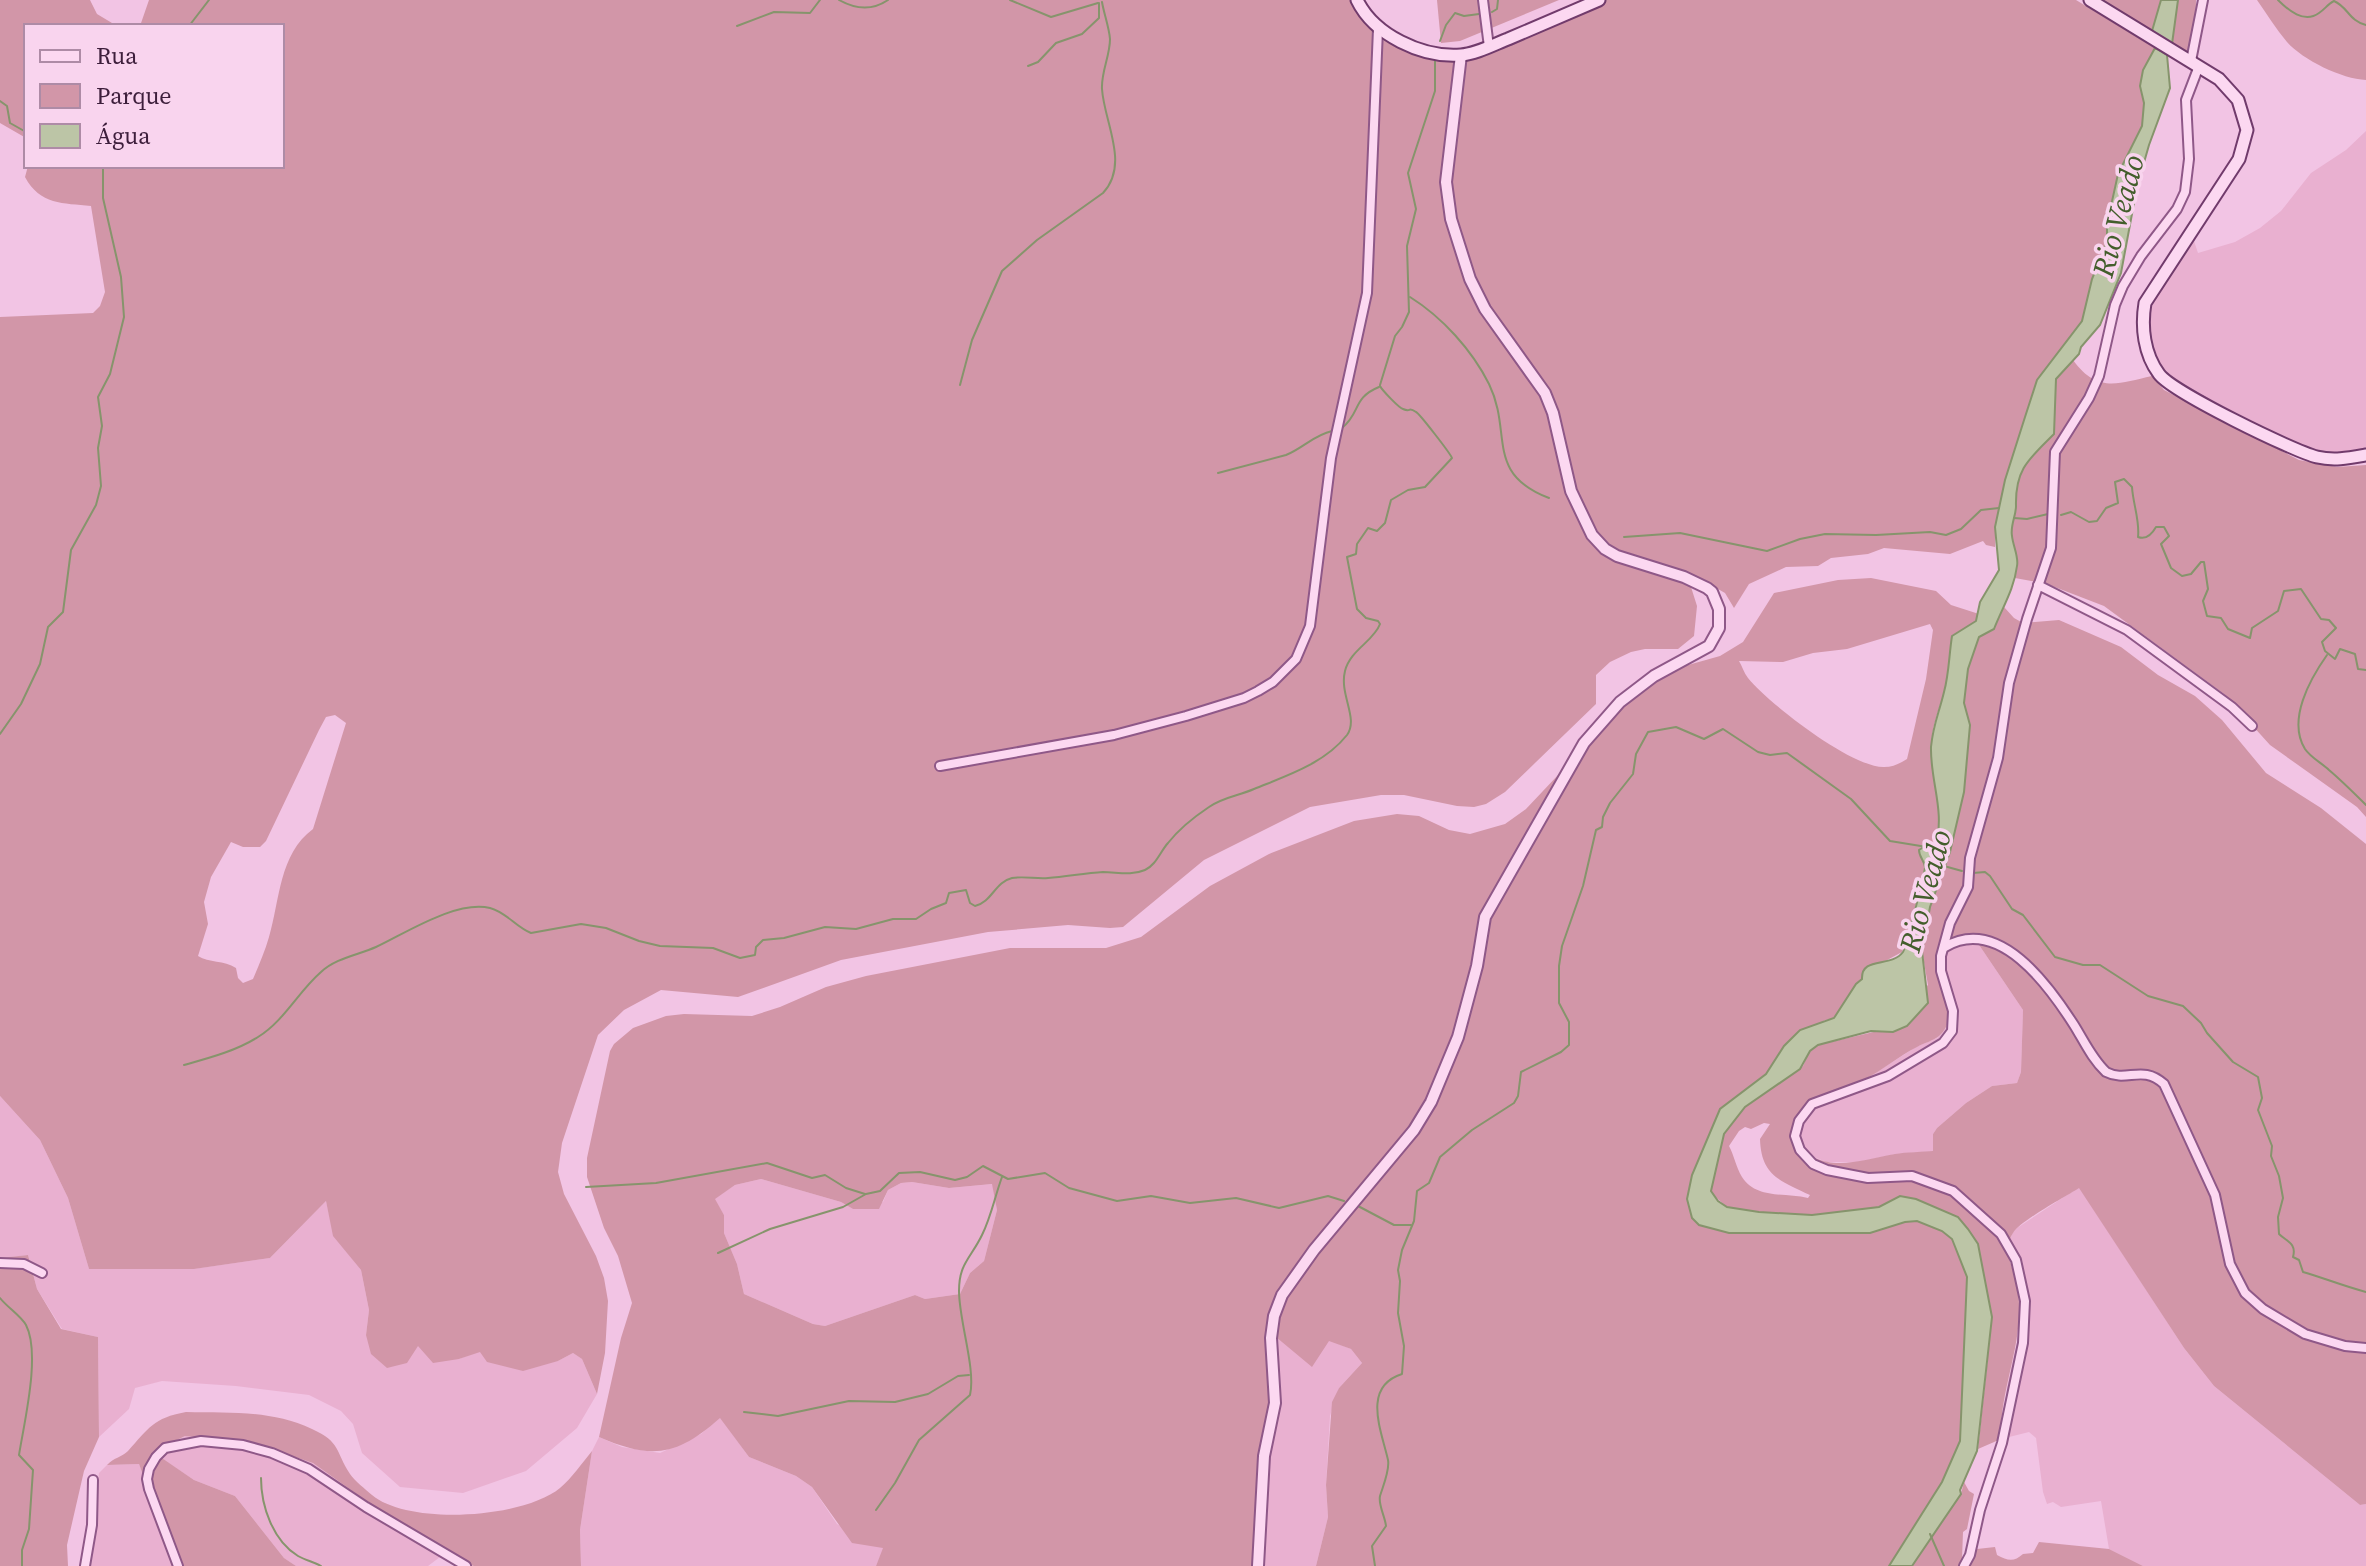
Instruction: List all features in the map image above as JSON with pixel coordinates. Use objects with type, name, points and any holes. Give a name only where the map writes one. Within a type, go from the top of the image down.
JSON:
[{"type":"main road","points":[[1357,0],[1378,29],[1414,47],[1461,55],[1489,47],[1599,0]]},
{"type":"main road","points":[[2090,0],[2219,79],[2238,100],[2247,130],[2239,159],[2145,303],[2142,322],[2144,340],[2158,373],[2169,385],[2297,450],[2339,460],[2366,455]]},
{"type":"street","points":[[1483,0],[1489,47]]},
{"type":"street","points":[[1964,1566],[1970,1555],[1984,1495],[2002,1443],[2023,1343],[2025,1301],[2011,1247],[1987,1219],[1953,1191],[1912,1176],[1868,1178],[1827,1170],[1807,1159],[1795,1136],[1799,1121],[1812,1104],[1879,1080],[1948,1038],[1954,1019],[1941,971],[1941,956],[1950,923],[1968,887],[1970,858],[1998,758],[2009,683],[2053,537],[2055,452],[2099,376],[2115,305],[2123,286],[2141,256],[2177,209],[2185,192],[2189,159],[2186,100],[2195,63],[2203,0]]},
{"type":"street","points":[[940,766],[1100,738],[1186,716],[1258,691],[1273,682],[1296,659],[1310,626],[1331,458],[1367,293],[1378,29]]},
{"type":"street","points":[[1258,1566],[1264,1456],[1275,1403],[1272,1324],[1282,1295],[1329,1232],[1414,1130],[1431,1102],[1458,1037],[1477,966],[1485,917],[1584,743],[1620,702],[1654,676],[1709,646],[1719,628],[1719,609],[1707,588],[1684,577],[1617,556],[1592,535],[1571,491],[1553,413],[1545,393],[1535,375],[1496,326],[1470,279],[1451,219],[1446,182],[1461,55]]},
{"type":"street","points":[[2038,585],[2127,630],[2232,707],[2252,726]]},
{"type":"street","points":[[1945,947],[1978,937],[2004,948],[2050,990],[2106,1072],[2118,1076],[2143,1073],[2159,1079],[2172,1099],[2190,1146],[2215,1195],[2230,1264],[2245,1293],[2263,1309],[2305,1334],[2345,1346],[2366,1348]]},
{"type":"street","points":[[0,1263],[24,1264],[42,1273]]},
{"type":"street","points":[[178,1566],[149,1489],[148,1473],[165,1448],[201,1441],[243,1445],[298,1463],[466,1566]]},
{"type":"street","points":[[85,1566],[92,1525],[93,1480]]},
{"type":"shaded area","points":[[2366,131],[2366,452],[2323,453],[2304,449],[2171,379],[2156,361],[2147,331],[2149,308],[2192,235],[2198,253],[2235,242],[2260,228],[2281,211],[2311,173],[2346,150]]},
{"type":"shaded area","points":[[1971,933],[2023,1010],[2021,1072],[2017,1083],[1992,1086],[1966,1103],[1933,1134],[1934,1151],[1896,1154],[1858,1162],[1826,1162],[1805,1153],[1800,1148],[1797,1123],[1820,1098],[1869,1077],[1916,1047],[1937,1038],[1945,1029],[1950,1017],[1942,955],[1949,944]]},
{"type":"shaded area","points":[[0,1096],[40,1140],[68,1198],[89,1269],[193,1269],[270,1258],[326,1201],[334,1236],[361,1270],[369,1310],[366,1335],[418,1345],[459,1359],[480,1351],[558,1361],[573,1353],[582,1359],[597,1394],[577,1428],[526,1471],[463,1493],[400,1487],[362,1453],[353,1424],[341,1411],[309,1395],[162,1381],[135,1388],[129,1409],[99,1437],[98,1337],[62,1329],[37,1289],[28,1255],[0,1258]]},
{"type":"shaded area","points":[[761,1179],[841,1202],[853,1209],[883,1202],[888,1190],[901,1183],[949,1188],[993,1184],[997,1210],[984,1261],[970,1273],[960,1294],[925,1299],[915,1295],[825,1326],[813,1324],[744,1294],[737,1264],[724,1233],[724,1215],[714,1199],[735,1185]]},
{"type":"shaded area","points":[[2079,1187],[2184,1348],[2214,1386],[2360,1505],[2366,1504],[2366,1566],[2143,1566],[2109,1549],[2101,1501],[2061,1507],[2053,1502],[2047,1504],[2036,1438],[2029,1432],[2001,1439],[2007,1387],[2019,1333],[2019,1292],[2007,1246],[2014,1230]]},
{"type":"shaded area","points":[[1270,1332],[1329,1340],[1351,1349],[1362,1363],[1339,1388],[1330,1416],[1326,1485],[1328,1517],[1316,1566],[1260,1566]]},
{"type":"shaded area","points":[[720,1417],[749,1457],[796,1476],[812,1487],[837,1524],[884,1548],[876,1566],[581,1566],[580,1530],[592,1451],[599,1437],[622,1447],[660,1453],[701,1434]]},
{"type":"shaded area","points":[[185,1436],[253,1443],[313,1463],[435,1550],[440,1557],[428,1566],[296,1566],[284,1558],[235,1496],[194,1480],[152,1452]]},
{"type":"shaded area","points":[[139,1464],[176,1566],[85,1566],[99,1473],[107,1465]]},
{"type":"green space","points":[[0,0],[90,0],[97,14],[114,24],[24,24],[24,137],[0,123]]},
{"type":"green space","points":[[149,0],[1354,0],[1383,36],[1456,53],[1478,47],[1591,0],[2076,0],[2155,48],[2143,70],[2140,86],[2144,103],[2142,126],[2118,174],[2107,224],[2107,242],[2092,279],[2082,321],[2037,381],[2005,480],[1995,527],[1995,547],[1983,541],[1950,554],[1884,548],[1868,554],[1831,558],[1818,566],[1786,567],[1749,584],[1734,608],[1725,593],[1697,577],[1691,587],[1697,606],[1694,636],[1678,649],[1645,649],[1610,662],[1596,675],[1596,704],[1505,792],[1486,804],[1457,806],[1404,795],[1381,795],[1310,807],[1204,860],[1123,927],[1068,925],[988,932],[841,960],[738,997],[661,990],[624,1010],[598,1035],[562,1143],[558,1172],[564,1194],[604,1278],[608,1301],[605,1353],[597,1394],[582,1359],[573,1353],[558,1361],[523,1371],[487,1362],[480,1352],[433,1363],[418,1346],[407,1363],[387,1368],[371,1354],[366,1335],[369,1310],[361,1270],[333,1236],[326,1201],[270,1258],[194,1269],[89,1269],[68,1198],[40,1140],[0,1096],[0,317],[93,313],[100,306],[105,292],[91,206],[45,198],[25,177],[27,168],[284,168],[284,24],[141,24]],"holes":[[[335,715],[346,723],[313,829],[293,851],[287,864],[269,937],[253,979],[243,983],[238,978],[236,968],[198,956],[208,924],[204,902],[211,877],[231,842],[243,847],[260,847],[266,841],[326,717]]]},
{"type":"green space","points":[[1437,0],[1559,0],[1460,41],[1441,43]]},
{"type":"green space","points":[[2100,0],[2161,0],[2152,31]]},
{"type":"green space","points":[[2178,0],[2196,0],[2195,59],[2172,44]]},
{"type":"green space","points":[[2257,0],[2366,0],[2366,80],[2335,72],[2294,49]]},
{"type":"green space","points":[[2073,360],[2099,382],[2118,383],[2152,376],[2164,390],[2299,460],[2337,467],[2366,465],[2366,817],[2357,807],[2270,745],[2224,694],[2104,606],[2047,584],[2015,578],[2018,563],[2011,533],[2018,477],[2022,468],[2054,434],[2056,379]]},
{"type":"green space","points":[[1871,578],[1936,591],[1951,605],[1979,614],[1976,622],[1952,636],[1946,685],[1933,732],[1931,760],[1938,834],[1935,846],[1919,850],[1924,876],[1902,952],[1876,966],[1856,984],[1834,1019],[1825,1020],[1784,1046],[1766,1074],[1720,1109],[1692,1175],[1687,1199],[1692,1217],[1699,1225],[1766,1234],[1870,1233],[1917,1221],[1942,1231],[1952,1239],[1967,1277],[1960,1441],[1942,1482],[1889,1566],[1316,1566],[1328,1517],[1326,1485],[1332,1402],[1339,1388],[1362,1363],[1351,1349],[1329,1341],[1312,1367],[1270,1332],[1274,1389],[1265,1451],[1260,1566],[876,1566],[883,1548],[852,1543],[812,1487],[796,1476],[749,1457],[720,1418],[690,1440],[663,1450],[634,1449],[599,1437],[632,1303],[618,1256],[604,1228],[587,1177],[587,1158],[610,1051],[633,1028],[666,1016],[684,1014],[752,1016],[826,987],[866,976],[1010,948],[1106,948],[1141,937],[1210,886],[1269,854],[1354,821],[1397,814],[1419,816],[1449,830],[1470,834],[1505,824],[1526,809],[1641,687],[1674,669],[1720,656],[1743,642],[1774,593],[1838,580]],"holes":[[[1930,624],[1933,630],[1926,679],[1907,759],[1890,766],[1870,764],[1832,746],[1758,689],[1739,661],[1783,662],[1813,653],[1847,649]],[[761,1179],[841,1202],[853,1209],[879,1209],[888,1190],[901,1183],[949,1188],[992,1184],[997,1210],[984,1261],[970,1273],[960,1294],[925,1299],[915,1295],[825,1326],[813,1324],[744,1294],[737,1264],[724,1233],[724,1215],[715,1199],[735,1185]]]},
{"type":"green space","points":[[2004,607],[2023,623],[2059,620],[2121,647],[2158,675],[2195,696],[2222,720],[2266,773],[2321,808],[2366,844],[2366,1504],[2360,1505],[2214,1386],[2184,1348],[2079,1188],[2024,1222],[2010,1240],[2009,1254],[2018,1292],[2018,1329],[2001,1420],[2001,1439],[1978,1449],[1988,1357],[1968,1229],[1879,1207],[1813,1215],[1759,1212],[1727,1207],[1712,1194],[1711,1181],[1724,1134],[1745,1107],[1803,1066],[1810,1051],[1818,1045],[1878,1031],[1928,985],[1922,951],[1930,907],[1950,852],[1964,792],[1970,725],[1964,703],[1968,669],[1979,637],[1994,629]],"holes":[[[1971,933],[2023,1010],[2021,1072],[2017,1083],[1992,1086],[1966,1103],[1937,1128],[1933,1134],[1933,1151],[1841,1163],[1828,1162],[1805,1151],[1796,1139],[1802,1115],[1810,1103],[1865,1079],[1939,1036],[1948,1023],[1950,1009],[1943,965],[1945,952],[1953,941]],[[1764,1123],[1770,1124],[1760,1139],[1764,1161],[1774,1176],[1810,1195],[1808,1198],[1764,1192],[1748,1184],[1742,1177],[1729,1146],[1745,1127],[1751,1129]]]},
{"type":"green space","points":[[28,1255],[37,1289],[61,1329],[98,1337],[99,1437],[84,1471],[67,1545],[68,1566],[0,1566],[0,1258]]},
{"type":"green space","points":[[186,1412],[281,1418],[312,1429],[333,1443],[350,1474],[372,1495],[389,1505],[438,1514],[494,1512],[543,1498],[560,1488],[592,1451],[580,1530],[581,1566],[474,1566],[440,1557],[435,1550],[313,1463],[253,1443],[185,1436],[153,1452],[194,1480],[235,1496],[284,1558],[296,1566],[176,1566],[139,1464],[107,1465],[126,1453],[159,1421]]},
{"type":"green space","points":[[1964,1482],[1974,1494],[1967,1529],[1963,1532],[1962,1559],[1977,1549],[1995,1547],[1997,1555],[2014,1559],[2033,1553],[2039,1542],[2109,1549],[2143,1566],[1912,1566],[1961,1494]]},
{"type":"water","points":[[2161,0],[2178,0],[2172,44],[2152,31]]},
{"type":"water","name":"Rio Veado","points":[[2155,48],[2167,55],[2170,88],[2137,187],[2121,273],[2100,325],[2056,379],[2054,434],[2025,466],[2018,483],[2012,532],[2017,563],[2013,583],[1994,629],[1979,637],[1968,669],[1964,703],[1970,725],[1964,792],[1950,852],[1930,907],[1922,951],[1928,1003],[1907,1026],[1893,1032],[1871,1031],[1818,1045],[1810,1051],[1800,1069],[1745,1107],[1724,1134],[1711,1191],[1727,1207],[1812,1215],[1879,1207],[1900,1196],[1916,1199],[1958,1217],[1978,1244],[1992,1317],[1977,1451],[1961,1494],[1912,1566],[1889,1566],[1942,1482],[1960,1441],[1967,1277],[1952,1239],[1942,1231],[1917,1221],[1870,1233],[1729,1233],[1699,1225],[1692,1218],[1687,1199],[1692,1175],[1720,1109],[1766,1074],[1784,1046],[1800,1030],[1834,1018],[1862,979],[1866,967],[1891,960],[1903,952],[1925,867],[1919,850],[1927,845],[1935,846],[1938,834],[1931,747],[1946,685],[1952,636],[1976,621],[1980,602],[1999,570],[1995,527],[2005,480],[2037,380],[2082,321],[2092,279],[2107,242],[2107,224],[2118,174],[2142,126],[2144,103],[2140,86],[2143,70]]},
{"type":"waterway","points":[[191,24],[209,0]]},
{"type":"waterway","points":[[737,26],[774,12],[810,13],[820,0]]},
{"type":"waterway","points":[[839,0],[864,8],[888,0]]},
{"type":"waterway","points":[[1010,0],[1051,17],[1098,3]]},
{"type":"waterway","points":[[1492,12],[1497,9],[1498,0]]},
{"type":"waterway","points":[[2278,0],[2291,11],[2308,17],[2334,1],[2366,25]]},
{"type":"waterway","points":[[960,385],[972,340],[1002,271],[1037,240],[1103,193],[1111,182],[1115,156],[1102,89],[1110,39],[1102,2]]},
{"type":"waterway","points":[[1028,66],[1038,62],[1056,43],[1082,34],[1099,18],[1099,3]]},
{"type":"waterway","points":[[1440,41],[1455,13],[1464,16],[1479,14]]},
{"type":"waterway","points":[[1380,385],[1395,336],[1409,312],[1407,246],[1416,209],[1408,173],[1435,91],[1435,57]]},
{"type":"waterway","points":[[0,101],[7,106],[10,123],[24,131]]},
{"type":"waterway","points":[[0,734],[21,704],[40,664],[48,627],[63,612],[71,550],[96,505],[101,486],[98,448],[102,426],[98,397],[110,374],[124,317],[121,277],[103,198],[103,168]]},
{"type":"waterway","points":[[1410,297],[1445,324],[1474,359],[1496,402],[1508,464],[1516,477],[1529,488],[1549,498]]},
{"type":"waterway","points":[[184,1065],[232,1050],[258,1037],[276,1023],[313,980],[333,963],[462,909],[477,907],[496,910],[531,933],[581,924],[606,928],[660,946],[713,948],[740,958],[755,955],[756,947],[763,940],[825,927],[856,929],[893,919],[916,919],[946,903],[949,893],[966,890],[970,903],[975,906],[1012,878],[1129,873],[1149,868],[1177,833],[1209,807],[1304,768],[1327,754],[1347,735],[1351,721],[1344,689],[1345,671],[1352,657],[1373,636],[1380,624],[1366,618],[1357,609],[1347,557],[1356,554],[1357,544],[1368,528],[1377,531],[1385,523],[1391,500],[1408,490],[1425,487],[1452,458],[1418,414],[1401,408],[1380,386]]},
{"type":"waterway","points":[[1342,428],[1364,396],[1379,387]]},
{"type":"waterway","points":[[1218,473],[1286,455],[1332,431]]},
{"type":"waterway","points":[[2061,515],[2071,512],[2089,522],[2097,521],[2106,508],[2118,503],[2115,482],[2124,479],[2132,487],[2138,537],[2146,537],[2156,527],[2164,527],[2169,536],[2161,544],[2171,568],[2182,576],[2191,574],[2204,562],[2208,589],[2203,601],[2207,616],[2221,618],[2228,629],[2250,638],[2252,628],[2278,611],[2284,591],[2301,589],[2321,619],[2329,620],[2336,628],[2322,642],[2325,651],[2335,659],[2340,649],[2355,654],[2358,669],[2366,670]]},
{"type":"waterway","points":[[1624,537],[1680,533],[1767,551],[1825,534],[1930,532],[1946,535],[1961,529],[1981,510],[1999,508]]},
{"type":"waterway","points":[[2014,518],[2027,519],[2048,514]]},
{"type":"waterway","points":[[2327,655],[2303,700],[2298,725],[2300,738],[2310,755],[2366,805]]},
{"type":"waterway","name":"Rio Veado","points":[[1375,1566],[1372,1546],[1386,1526],[1380,1496],[1388,1464],[1379,1424],[1378,1400],[1389,1380],[1402,1374],[1404,1346],[1398,1313],[1398,1270],[1402,1250],[1414,1221],[1417,1191],[1429,1183],[1440,1157],[1472,1130],[1514,1103],[1521,1072],[1569,1045],[1569,1022],[1559,1003],[1562,946],[1583,886],[1596,830],[1602,827],[1610,803],[1633,774],[1636,754],[1648,732],[1676,727],[1704,739],[1723,729],[1758,752],[1770,755],[1787,753],[1851,799],[1890,841],[1933,848]]},
{"type":"waterway","name":"Rio Veado","points":[[1944,866],[1962,871]]},
{"type":"waterway","points":[[1973,873],[1985,872],[1990,876],[2012,909],[2023,915],[2055,957],[2083,965],[2100,965],[2148,996],[2183,1006],[2233,1062],[2258,1077],[2262,1098],[2258,1110],[2272,1146],[2271,1156],[2283,1198],[2278,1217],[2279,1234],[2292,1245],[2293,1257],[2299,1260],[2303,1272],[2366,1292]]},
{"type":"waterway","points":[[586,1187],[656,1183],[767,1163],[812,1178],[825,1175],[846,1188],[865,1194]]},
{"type":"waterway","points":[[718,1253],[770,1229],[843,1207],[866,1194],[880,1191],[899,1173],[920,1172],[955,1180],[967,1177],[983,1166],[1008,1179],[1045,1173],[1069,1188],[1117,1201],[1151,1196],[1190,1203],[1236,1198],[1279,1208],[1328,1196],[1344,1201]]},
{"type":"waterway","points":[[876,1510],[919,1440],[970,1395],[971,1372],[960,1303],[960,1281],[963,1267],[985,1228],[1002,1177]]},
{"type":"waterway","points":[[1358,1206],[1394,1225],[1411,1225]]},
{"type":"waterway","points":[[0,1298],[26,1325],[32,1353],[30,1389],[19,1455],[33,1470],[29,1529],[22,1550],[22,1566]]},
{"type":"waterway","points":[[744,1412],[778,1416],[849,1401],[895,1402],[928,1394],[958,1376],[969,1375]]},
{"type":"waterway","points":[[261,1478],[263,1500],[275,1532],[298,1556],[321,1566]]},
{"type":"waterway","points":[[1930,1534],[1944,1566]]}]
